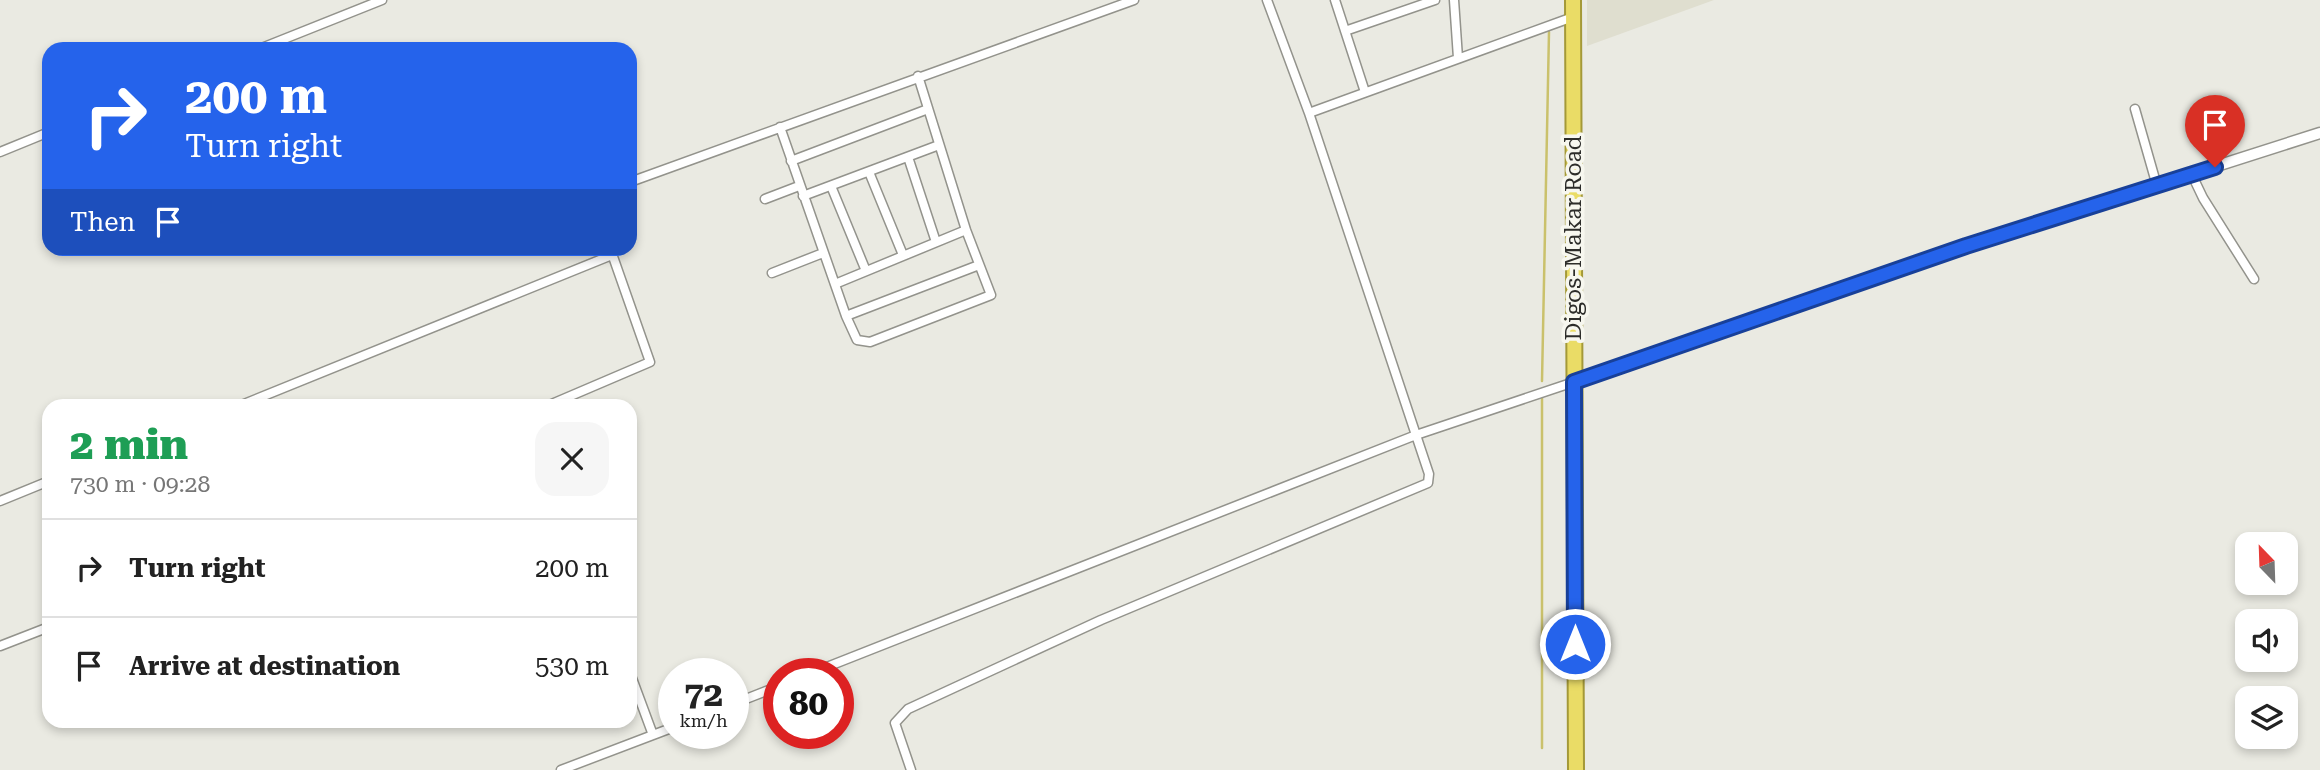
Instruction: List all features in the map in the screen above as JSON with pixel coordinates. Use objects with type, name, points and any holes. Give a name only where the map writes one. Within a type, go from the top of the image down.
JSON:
[{"type":"highway","name":"Digos-Makar Road","points":[[1573,0],[1576,770]]},
{"type":"street","points":[[276,42],[382,0]]},
{"type":"street","points":[[637,179],[1134,0]]},
{"type":"street","points":[[911,770],[895,723],[908,709],[1101,620],[1424,486],[1430,478],[1309,113],[1267,0]]},
{"type":"street","points":[[1335,0],[1365,92]]},
{"type":"street","points":[[1345,31],[1434,0]]},
{"type":"street","points":[[1454,0],[1458,58]]},
{"type":"street","points":[[1309,113],[1573,18]]},
{"type":"street","points":[[780,127],[846,316],[858,340],[870,342],[986,299],[992,292],[966,230],[918,76]]},
{"type":"street","points":[[2135,109],[2157,186]]},
{"type":"street","points":[[791,161],[928,110]]},
{"type":"street","points":[[850,658],[1416,435],[1966,246],[2320,134]]},
{"type":"street","points":[[0,152],[42,135]]},
{"type":"street","points":[[803,196],[939,145]]},
{"type":"street","points":[[908,157],[936,242]]},
{"type":"street","points":[[869,172],[903,255]]},
{"type":"street","points":[[2192,175],[2203,198],[2254,279]]},
{"type":"street","points":[[765,199],[799,186]]},
{"type":"street","points":[[831,186],[866,271]]},
{"type":"street","points":[[835,284],[966,230]]},
{"type":"street","points":[[772,273],[823,253]]},
{"type":"street","points":[[256,399],[601,256]]},
{"type":"street","points":[[563,399],[650,362],[612,256]]},
{"type":"street","points":[[846,316],[979,265]]},
{"type":"street","points":[[0,500],[42,484]]},
{"type":"street","points":[[0,646],[42,630]]},
{"type":"street","points":[[637,692],[653,735]]},
{"type":"street","points":[[561,770],[658,733]]},
{"type":"shaded area","points":[[1587,0],[1714,0],[1587,46]]},
{"type":"waterway","points":[[1542,381],[1549,32]]},
{"type":"waterway","points":[[1542,398],[1542,748]]},
{"type":"route","points":[[1575,644],[1574,382],[1966,246],[2215,167]]}]
